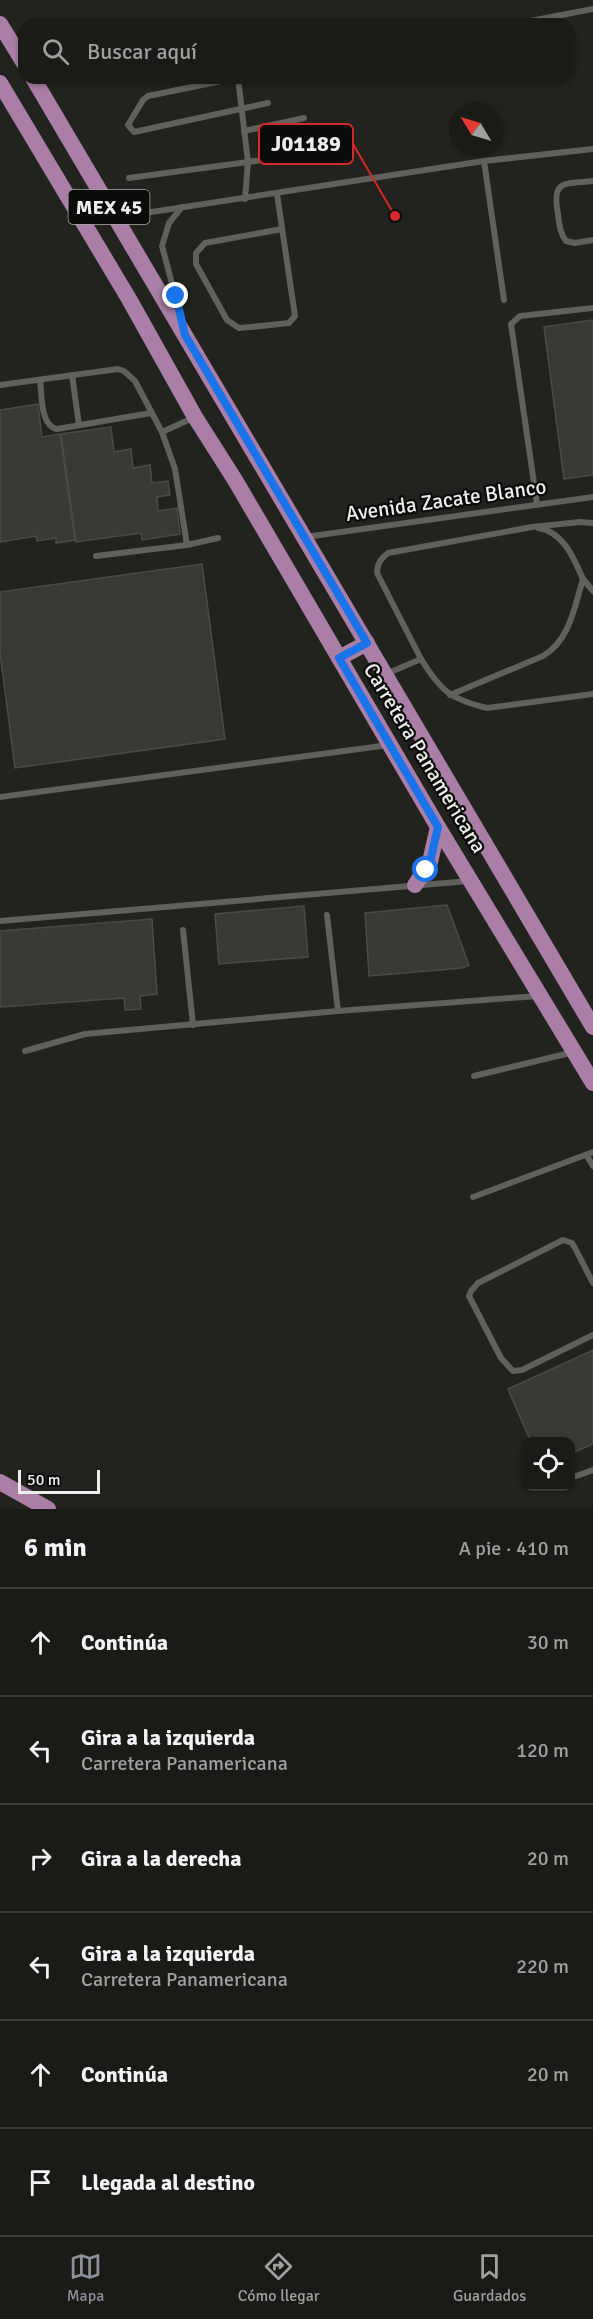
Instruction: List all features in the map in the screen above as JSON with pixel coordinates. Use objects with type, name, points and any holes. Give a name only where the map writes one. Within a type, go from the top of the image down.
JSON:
[{"type":"main road","points":[[0,24],[18,53]]},
{"type":"main road","name":"Carretera Panamericana","points":[[0,83],[438,827],[593,1083]]},
{"type":"main road","name":"Carretera Panamericana","points":[[37,84],[593,1027]]},
{"type":"main road","points":[[339,658],[367,643]]},
{"type":"main road","points":[[415,885],[430,862],[438,827]]},
{"type":"main road","points":[[0,1482],[48,1509]]},
{"type":"lane","points":[[546,18],[593,9]]},
{"type":"lane","points":[[206,84],[154,94],[142,100],[128,125],[134,132],[268,103]]},
{"type":"lane","points":[[238,84],[248,162],[245,199]]},
{"type":"lane","points":[[244,131],[304,118]]},
{"type":"lane","points":[[115,217],[484,161],[593,149]]},
{"type":"lane","points":[[129,178],[298,155]]},
{"type":"lane","points":[[484,161],[504,300]]},
{"type":"lane","points":[[593,181],[563,185],[557,190],[555,198],[562,235],[566,241],[575,243],[593,240]]},
{"type":"lane","points":[[277,194],[295,316],[289,323],[239,328],[232,325],[196,264],[196,253],[205,243],[282,229]]},
{"type":"lane","points":[[183,207],[169,223],[162,246],[185,335]]},
{"type":"lane","points":[[537,504],[512,324],[520,316],[593,308]]},
{"type":"lane","points":[[0,385],[118,369],[135,381],[162,432],[175,469],[187,545]]},
{"type":"lane","points":[[72,375],[78,425]]},
{"type":"lane","points":[[40,380],[48,425],[57,429],[151,413]]},
{"type":"lane","points":[[162,432],[195,417]]},
{"type":"lane","name":"Avenida Zacate Blanco","points":[[304,537],[593,497]]},
{"type":"lane","points":[[593,523],[580,522],[532,527],[388,553],[380,559],[377,567],[377,573],[421,659],[437,684],[450,695],[470,704],[487,708],[593,694]]},
{"type":"lane","points":[[532,527],[544,529],[557,536],[568,549],[583,579],[593,591]]},
{"type":"lane","points":[[96,556],[187,545],[218,538]]},
{"type":"lane","points":[[450,695],[554,650],[566,632],[583,579]]},
{"type":"lane","points":[[385,674],[421,659]]},
{"type":"lane","points":[[0,797],[391,744]]},
{"type":"lane","points":[[0,921],[472,880]]},
{"type":"lane","points":[[327,915],[338,1011]]},
{"type":"lane","points":[[183,930],[193,1025]]},
{"type":"lane","points":[[25,1051],[85,1034],[338,1011],[542,996]]},
{"type":"lane","points":[[474,1077],[574,1052]]},
{"type":"lane","points":[[473,1197],[590,1154],[593,1166]]},
{"type":"lane","points":[[593,1283],[575,1248],[563,1240],[478,1283],[469,1296],[504,1362],[513,1371],[522,1370],[593,1335]]},
{"type":"lane","points":[[575,1476],[593,1470]]},
{"type":"building","points":[[593,320],[593,475],[564,479],[544,327]]},
{"type":"building","points":[[38,404],[42,437],[60,434],[75,540],[56,543],[56,538],[37,541],[36,536],[0,542],[0,410]]},
{"type":"building","points":[[111,427],[114,452],[131,449],[133,468],[150,465],[152,483],[168,481],[170,495],[157,497],[158,511],[177,508],[180,534],[142,540],[141,533],[76,542],[61,434]]},
{"type":"building","points":[[202,564],[225,739],[15,768],[0,653],[0,592]]},
{"type":"building","points":[[447,905],[469,965],[462,968],[369,976],[365,913]]},
{"type":"building","points":[[304,906],[308,957],[219,964],[215,914]]},
{"type":"building","points":[[152,919],[157,994],[140,996],[141,1009],[125,1010],[124,998],[0,1007],[0,931]]},
{"type":"building","points":[[593,1350],[593,1444],[575,1452],[575,1437],[529,1437],[508,1389]]},
{"type":"place","name":"J01189","points":[[395,216]]},
{"type":"route","points":[[176,296],[185,335],[367,643],[339,658],[438,827],[426,870]]}]
